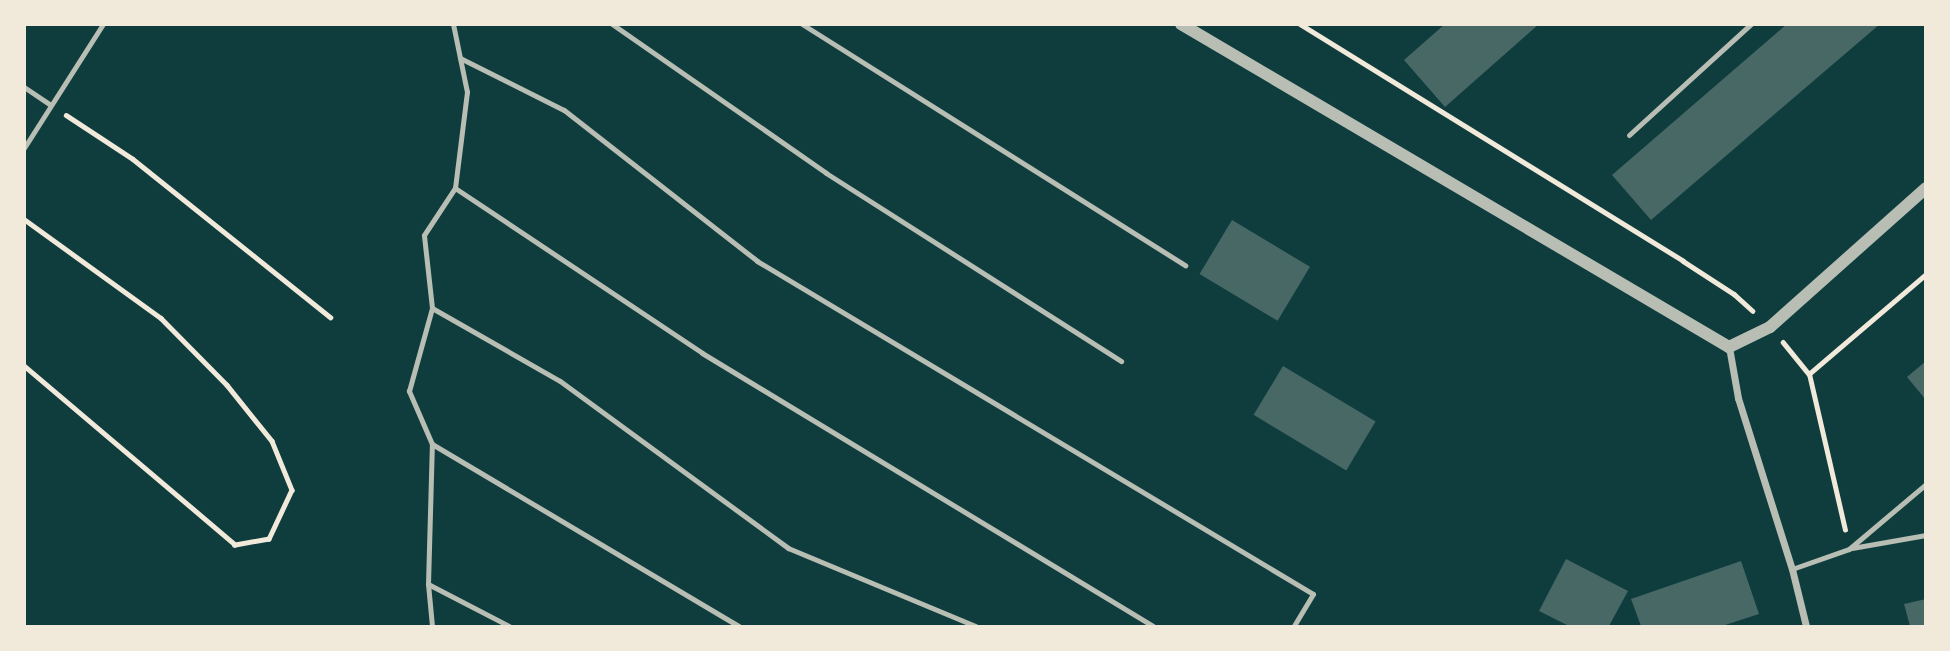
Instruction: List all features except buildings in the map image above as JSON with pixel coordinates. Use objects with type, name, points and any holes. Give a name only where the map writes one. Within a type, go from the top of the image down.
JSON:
[{"type":"street","points":[[1181,24],[1729,348],[1738,398],[1792,569],[1806,626]]},
{"type":"street","points":[[1729,348],[1770,327],[1926,188]]},
{"type":"lane","points":[[24,148],[103,24]]},
{"type":"lane","points":[[432,626],[428,584],[432,444],[409,391],[432,308],[424,235],[455,188],[467,92],[453,24]]},
{"type":"lane","points":[[612,24],[826,173],[1121,361]]},
{"type":"lane","points":[[802,24],[1185,265]]},
{"type":"lane","points":[[1629,135],[1751,24]]},
{"type":"lane","points":[[460,58],[564,110],[757,261],[1313,594],[1294,626]]},
{"type":"lane","points":[[24,87],[51,105]]},
{"type":"lane","points":[[455,188],[702,352],[1153,626]]},
{"type":"lane","points":[[432,308],[560,381],[788,548],[975,626]]},
{"type":"lane","points":[[432,444],[739,626]]},
{"type":"lane","points":[[1849,549],[1926,484]]},
{"type":"lane","points":[[1792,569],[1849,549],[1926,535]]},
{"type":"lane","points":[[428,584],[509,626]]},
{"type":"path","points":[[1300,24],[1734,294],[1770,327],[1809,374],[1849,549]]},
{"type":"path","points":[[51,105],[133,159],[330,317]]},
{"type":"path","points":[[24,219],[161,318],[227,385],[272,441],[292,491],[269,539],[235,545],[24,366]]},
{"type":"path","points":[[1809,374],[1926,274]]}]
